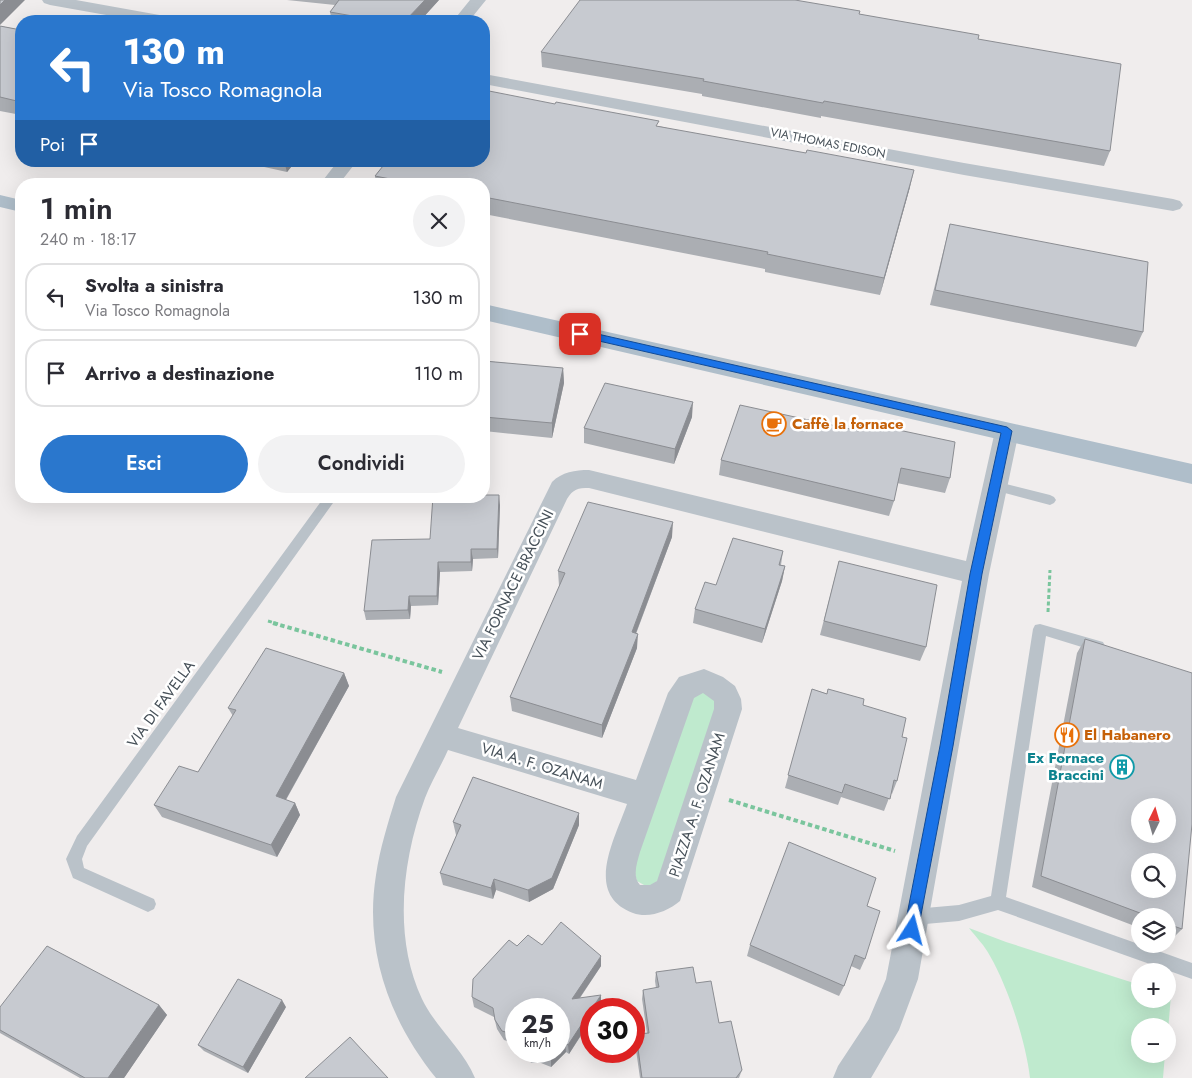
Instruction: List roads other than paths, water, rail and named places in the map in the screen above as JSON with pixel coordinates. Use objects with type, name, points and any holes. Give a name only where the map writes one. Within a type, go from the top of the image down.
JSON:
[{"type":"main road","points":[[0,202],[15,205]]},
{"type":"main road","points":[[490,313],[1192,474]]},
{"type":"street","points":[[50,0],[132,15]]},
{"type":"street","points":[[466,15],[478,0]]},
{"type":"street","name":"VIA THOMAS EDISON","points":[[490,80],[973,170],[1173,205]]},
{"type":"street","points":[[334,178],[343,167]]},
{"type":"street","points":[[850,1078],[885,1026],[896,998],[914,917],[976,574],[1007,431]]},
{"type":"street","name":"VIA FORNACE BRACCINI","points":[[458,1078],[434,1048],[412,1013],[395,972],[388,940],[388,909],[391,879],[399,834],[411,797],[562,486],[571,478],[589,479],[976,574]]},
{"type":"street","name":"PIAZZA A. F. OZANAM","points":[[694,682],[713,684],[726,696],[729,705],[669,890],[663,896],[650,901],[641,900],[626,892],[622,885],[620,874],[625,852],[644,796],[682,693],[686,687],[694,682]]},
{"type":"street","name":"VIA A. F. OZANAM","points":[[440,735],[644,796]]},
{"type":"lane","points":[[994,486],[1050,500]]},
{"type":"lane","name":"VIA DI FAVELLA","points":[[148,904],[78,873],[74,859],[82,841],[327,503]]},
{"type":"lane","points":[[998,902],[1040,629],[1110,649]]},
{"type":"lane","points":[[914,917],[959,913],[998,902],[1192,971]]},
{"type":"place","name":"Caffè la fornace","points":[[774,424]]},
{"type":"place","name":"El Habanero","points":[[1067,735]]},
{"type":"place","name":"Ex Fornace Braccini","points":[[1122,767]]}]
